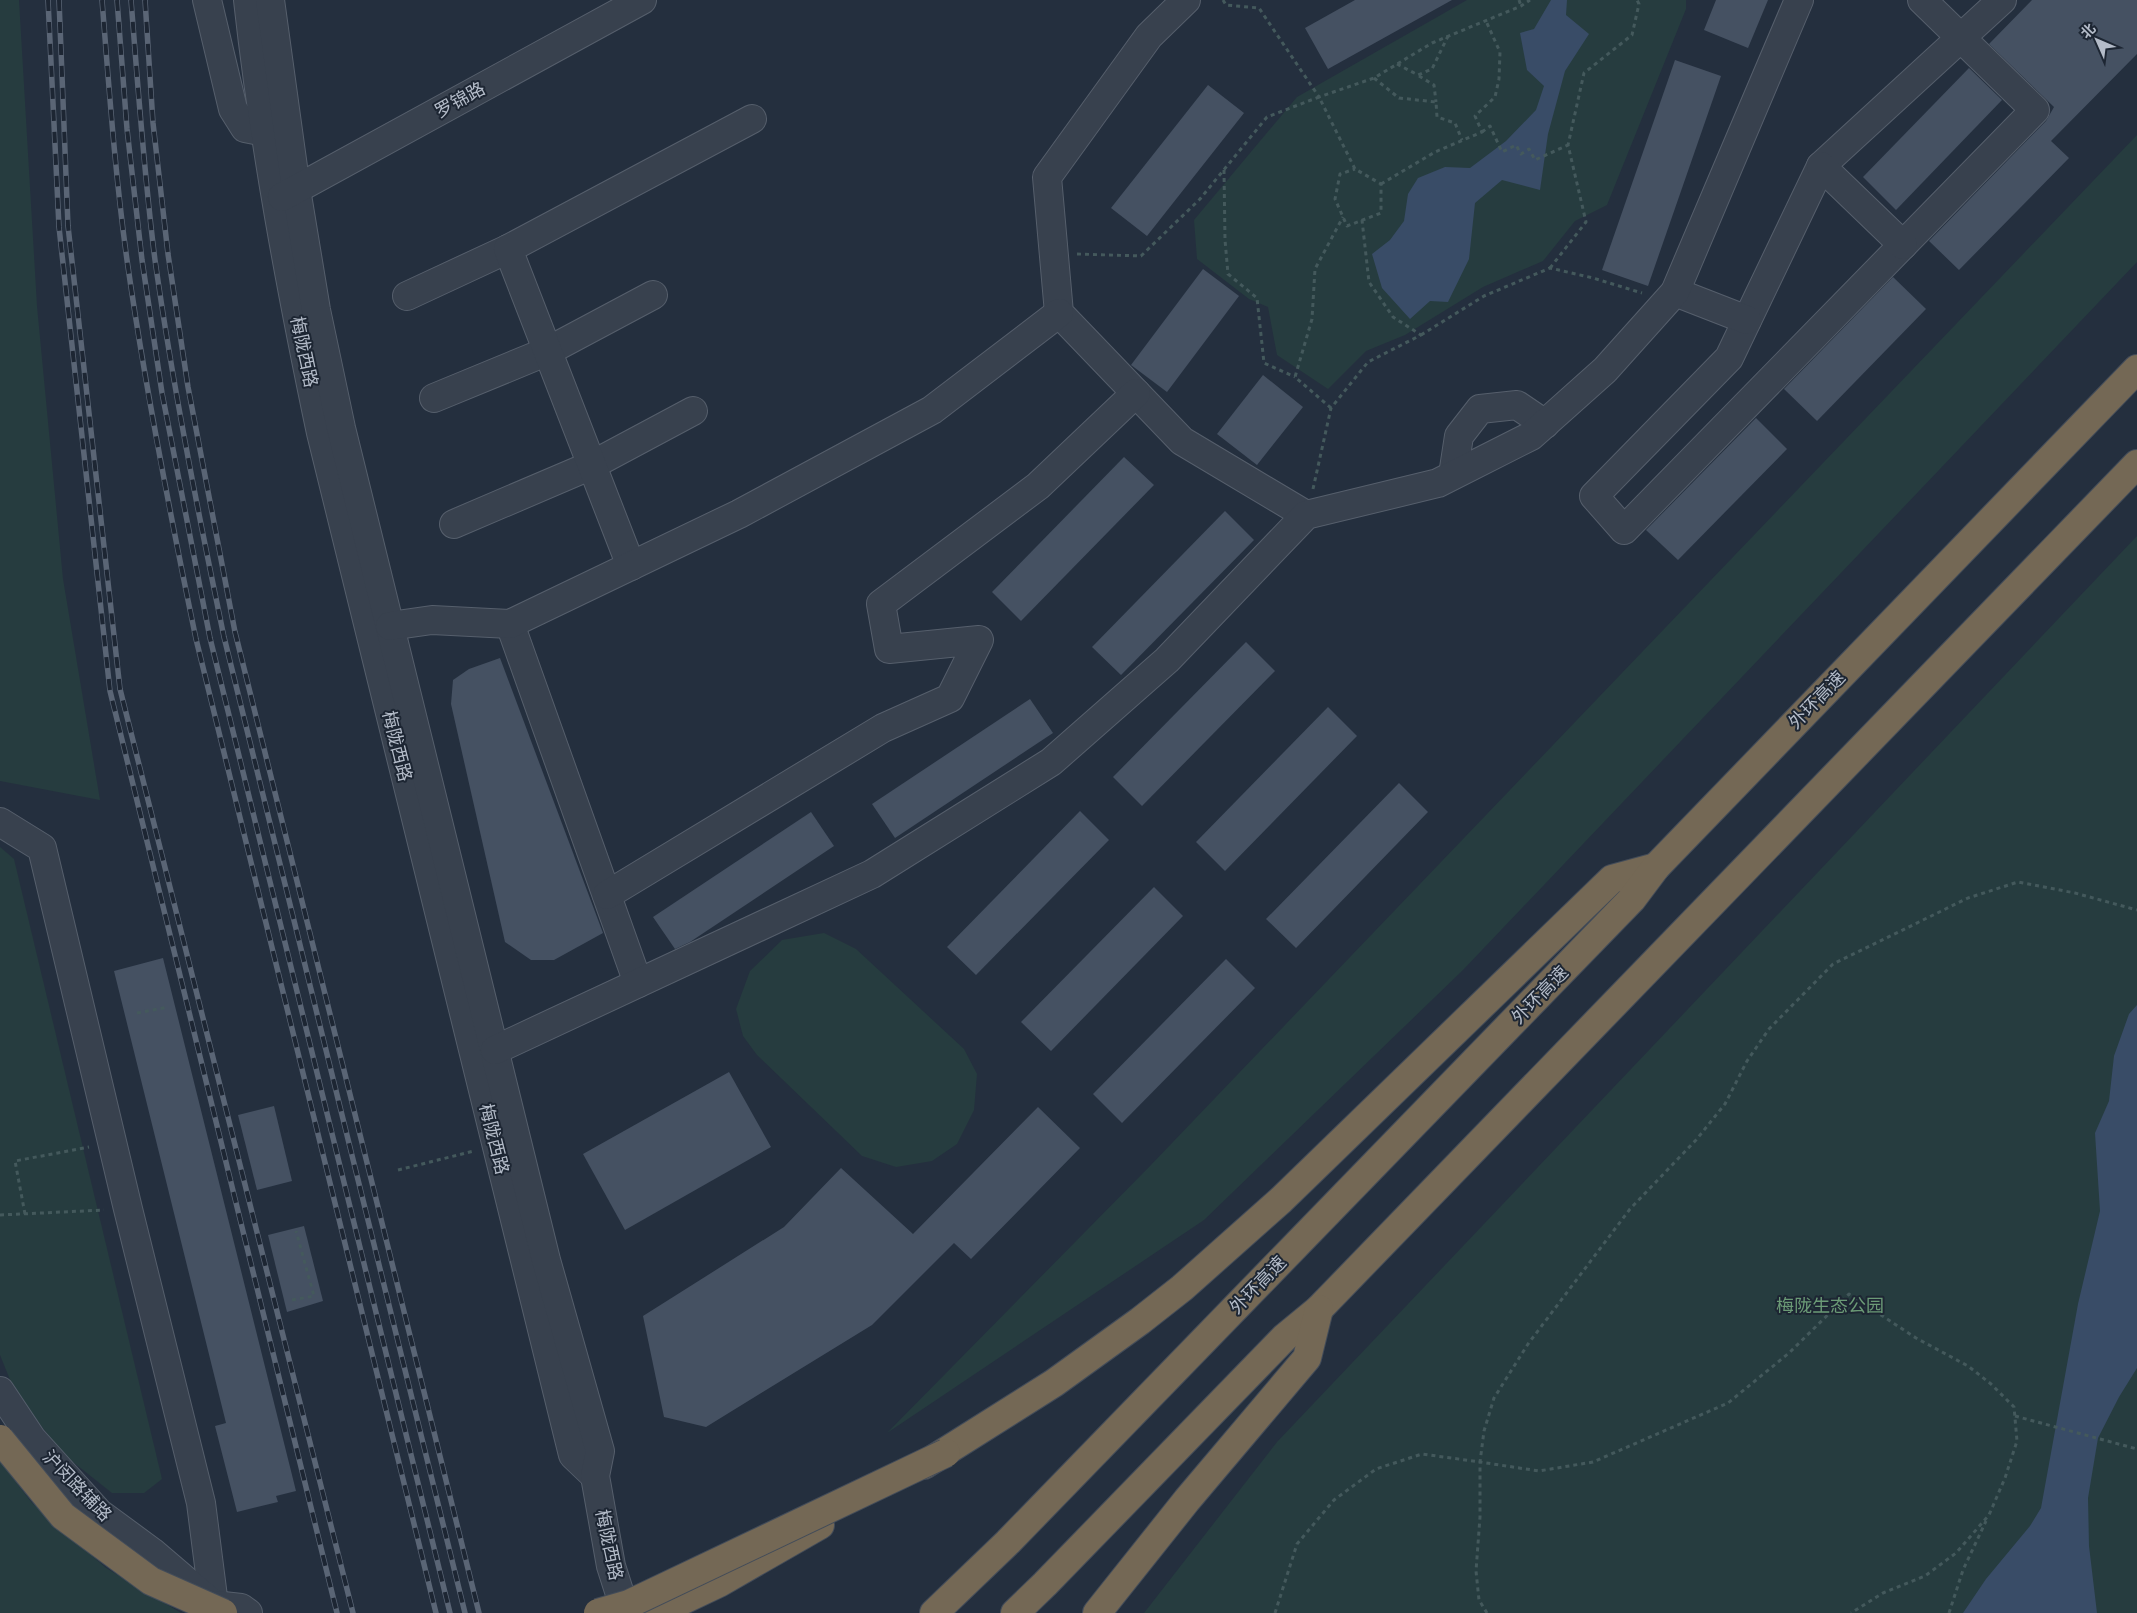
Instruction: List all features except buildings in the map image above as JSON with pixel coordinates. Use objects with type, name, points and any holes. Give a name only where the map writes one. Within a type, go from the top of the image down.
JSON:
[{"type":"highway","name":"外环高速","points":[[934,1613],[1008,1542],[1632,899],[1656,867],[2137,369]]},
{"type":"highway","points":[[1014,1613],[1045,1584],[1285,1337],[1319,1310],[2137,464]]},
{"type":"highway","points":[[656,1613],[718,1583],[946,1453],[1061,1378],[1140,1321],[1232,1245],[1612,879],[1656,867]]},
{"type":"highway","points":[[1097,1613],[1187,1500],[1307,1358],[1319,1310]]},
{"type":"highway","points":[[0,1439],[63,1516],[151,1582],[218,1610]]},
{"type":"highway","points":[[598,1613],[629,1604],[946,1453]]},
{"type":"street","points":[[207,0],[233,110],[245,128],[265,132]]},
{"type":"street","name":"梅陇西路","points":[[248,0],[265,132],[286,194],[316,310],[341,428],[546,1260],[600,1451],[595,1476],[611,1566],[626,1613]]},
{"type":"street","name":"梅陇西路","points":[[270,0],[296,314],[321,433],[573,1455],[595,1476]]},
{"type":"street","name":"罗锦路","points":[[286,194],[642,0]]},
{"type":"street","points":[[1186,0],[1149,36],[1047,177],[1059,313],[1182,441],[1306,515]]},
{"type":"street","points":[[495,1050],[872,874],[1051,762],[1167,660],[1306,515],[1438,484],[1531,436],[1605,370],[1671,297],[1799,0]]},
{"type":"street","points":[[1922,0],[1961,38],[2036,110],[1624,530],[1594,496],[1729,358],[1821,166],[1961,38],[2002,0]]},
{"type":"street","points":[[407,296],[508,250],[752,119]]},
{"type":"street","points":[[1821,166],[1903,245]]},
{"type":"street","points":[[508,250],[632,566]]},
{"type":"street","points":[[434,398],[548,351],[653,295]]},
{"type":"street","points":[[1671,297],[1747,320]]},
{"type":"street","points":[[390,626],[432,620],[510,624],[739,514],[932,410],[1059,313]]},
{"type":"street","points":[[607,895],[883,728],[950,698],[979,640],[889,649],[881,604],[1038,486],[1136,393]]},
{"type":"street","points":[[1453,475],[1458,436],[1480,409],[1517,405],[1545,424]]},
{"type":"street","points":[[454,524],[592,465],[693,411]]},
{"type":"street","points":[[510,624],[638,983]]},
{"type":"street","points":[[0,822],[42,848],[128,1209],[201,1503],[218,1610],[241,1608],[248,1613]]},
{"type":"street","name":"沪闵路辅路","points":[[0,1391],[32,1440],[98,1513],[152,1552],[218,1610]]},
{"type":"path","points":[[1223,0],[1226,5],[1259,8],[1319,97],[1355,169],[1381,184]]},
{"type":"path","points":[[1519,0],[1521,6]]},
{"type":"path","points":[[1054,253],[1141,256],[1200,199],[1266,117],[1374,78],[1432,42],[1486,21],[1521,6],[1530,0]]},
{"type":"path","points":[[1306,515],[1331,408],[1368,362],[1420,335],[1484,296],[1550,268],[1586,222],[1568,145],[1584,73],[1632,35],[1639,4],[1637,0]]},
{"type":"path","points":[[1482,132],[1475,116],[1495,97],[1500,79],[1500,52],[1486,21]]},
{"type":"path","points":[[1418,76],[1432,69],[1448,36]]},
{"type":"path","points":[[1397,64],[1434,85],[1438,117],[1455,123],[1462,140]]},
{"type":"path","points":[[1374,78],[1398,98],[1436,102]]},
{"type":"path","points":[[1381,184],[1435,152],[1482,132],[1490,126],[1502,152],[1516,146],[1521,154],[1529,149],[1535,160],[1568,145]]},
{"type":"path","points":[[1355,169],[1340,174],[1335,199],[1347,226],[1381,213],[1381,184]]},
{"type":"path","points":[[1224,170],[1225,240],[1228,274],[1257,298],[1264,363],[1295,377],[1331,408]]},
{"type":"path","points":[[1295,377],[1312,319],[1315,269],[1343,216]]},
{"type":"path","points":[[1362,220],[1369,282],[1393,317],[1420,335]]},
{"type":"path","points":[[1550,268],[1671,297]]},
{"type":"path","points":[[1487,1613],[1479,1600],[1476,1572],[1480,1517],[1480,1462],[1484,1431],[1494,1398],[1528,1344],[1630,1209],[1696,1140],[1724,1104],[1746,1061],[1769,1030],[1833,964],[1968,898],[2018,882],[2075,893],[2137,910]]},
{"type":"path","points":[[137,1013],[168,1007]]},
{"type":"path","points":[[25,1214],[15,1161],[113,1143]]},
{"type":"path","points":[[398,1170],[496,1145]]},
{"type":"path","points":[[0,1215],[128,1209]]},
{"type":"path","points":[[292,1300],[314,1296],[296,1231]]},
{"type":"path","points":[[1275,1613],[1297,1544],[1334,1500],[1376,1469],[1422,1454],[1539,1471],[1593,1462],[1728,1403],[1789,1353],[1849,1294],[1916,1338],[1968,1366],[1991,1384],[2014,1407],[2017,1441],[2005,1478],[1963,1570],[1949,1613]]},
{"type":"path","points":[[2015,1416],[2137,1449]]},
{"type":"path","points":[[1851,1613],[1882,1593],[1925,1576],[1956,1553],[1989,1516]]},
{"type":"green space","points":[[0,0],[19,0],[37,306],[63,579],[100,800],[0,781]]},
{"type":"green space","points":[[1467,0],[1686,0],[1686,9],[1607,205],[1575,221],[1543,261],[1483,287],[1405,335],[1366,351],[1328,389],[1277,355],[1268,307],[1249,299],[1197,259],[1194,220],[1297,97]]},
{"type":"green space","points":[[2137,135],[2137,262],[1463,970],[1204,1220],[887,1433],[1150,1166]]},
{"type":"green space","name":"梅陇生态公园","points":[[2137,536],[2137,1613],[1144,1613],[1277,1442]]},
{"type":"green space","points":[[0,847],[14,859],[162,1479],[144,1493],[112,1493],[63,1454],[15,1392],[0,1355]]},
{"type":"green space","points":[[824,933],[856,949],[964,1049],[977,1074],[974,1110],[957,1144],[932,1161],[896,1167],[862,1156],[757,1055],[743,1036],[736,1009],[750,971],[782,940]]},
{"type":"green space","points":[[0,1461],[32,1503],[106,1568],[181,1613],[0,1613]]},
{"type":"water","points":[[1551,0],[1567,0],[1566,15],[1589,34],[1565,71],[1548,134],[1540,190],[1502,180],[1475,203],[1469,259],[1448,302],[1430,301],[1410,319],[1382,288],[1372,254],[1390,240],[1404,221],[1408,194],[1418,178],[1445,167],[1470,168],[1506,141],[1536,110],[1544,86],[1527,70],[1520,33],[1534,29]]},
{"type":"water","points":[[2137,1005],[2137,1368],[2119,1397],[2098,1438],[2088,1498],[2089,1546],[2097,1613],[1963,1613],[1986,1579],[2030,1526],[2041,1508],[2078,1304],[2100,1211],[2095,1133],[2109,1101],[2114,1056],[2129,1014]]},
{"type":"railway","points":[[48,0],[59,227],[110,691],[337,1613]]},
{"type":"railway","points":[[59,0],[68,226],[120,689],[353,1613]]},
{"type":"railway","points":[[102,0],[116,163],[127,260],[158,450],[196,639],[436,1613]]},
{"type":"railway","points":[[117,0],[127,129],[142,260],[162,393],[210,638],[450,1613]]},
{"type":"railway","points":[[131,0],[144,163],[155,260],[187,449],[224,637],[465,1613]]},
{"type":"railway","points":[[145,0],[153,123],[168,254],[188,387],[235,632],[479,1613]]}]
